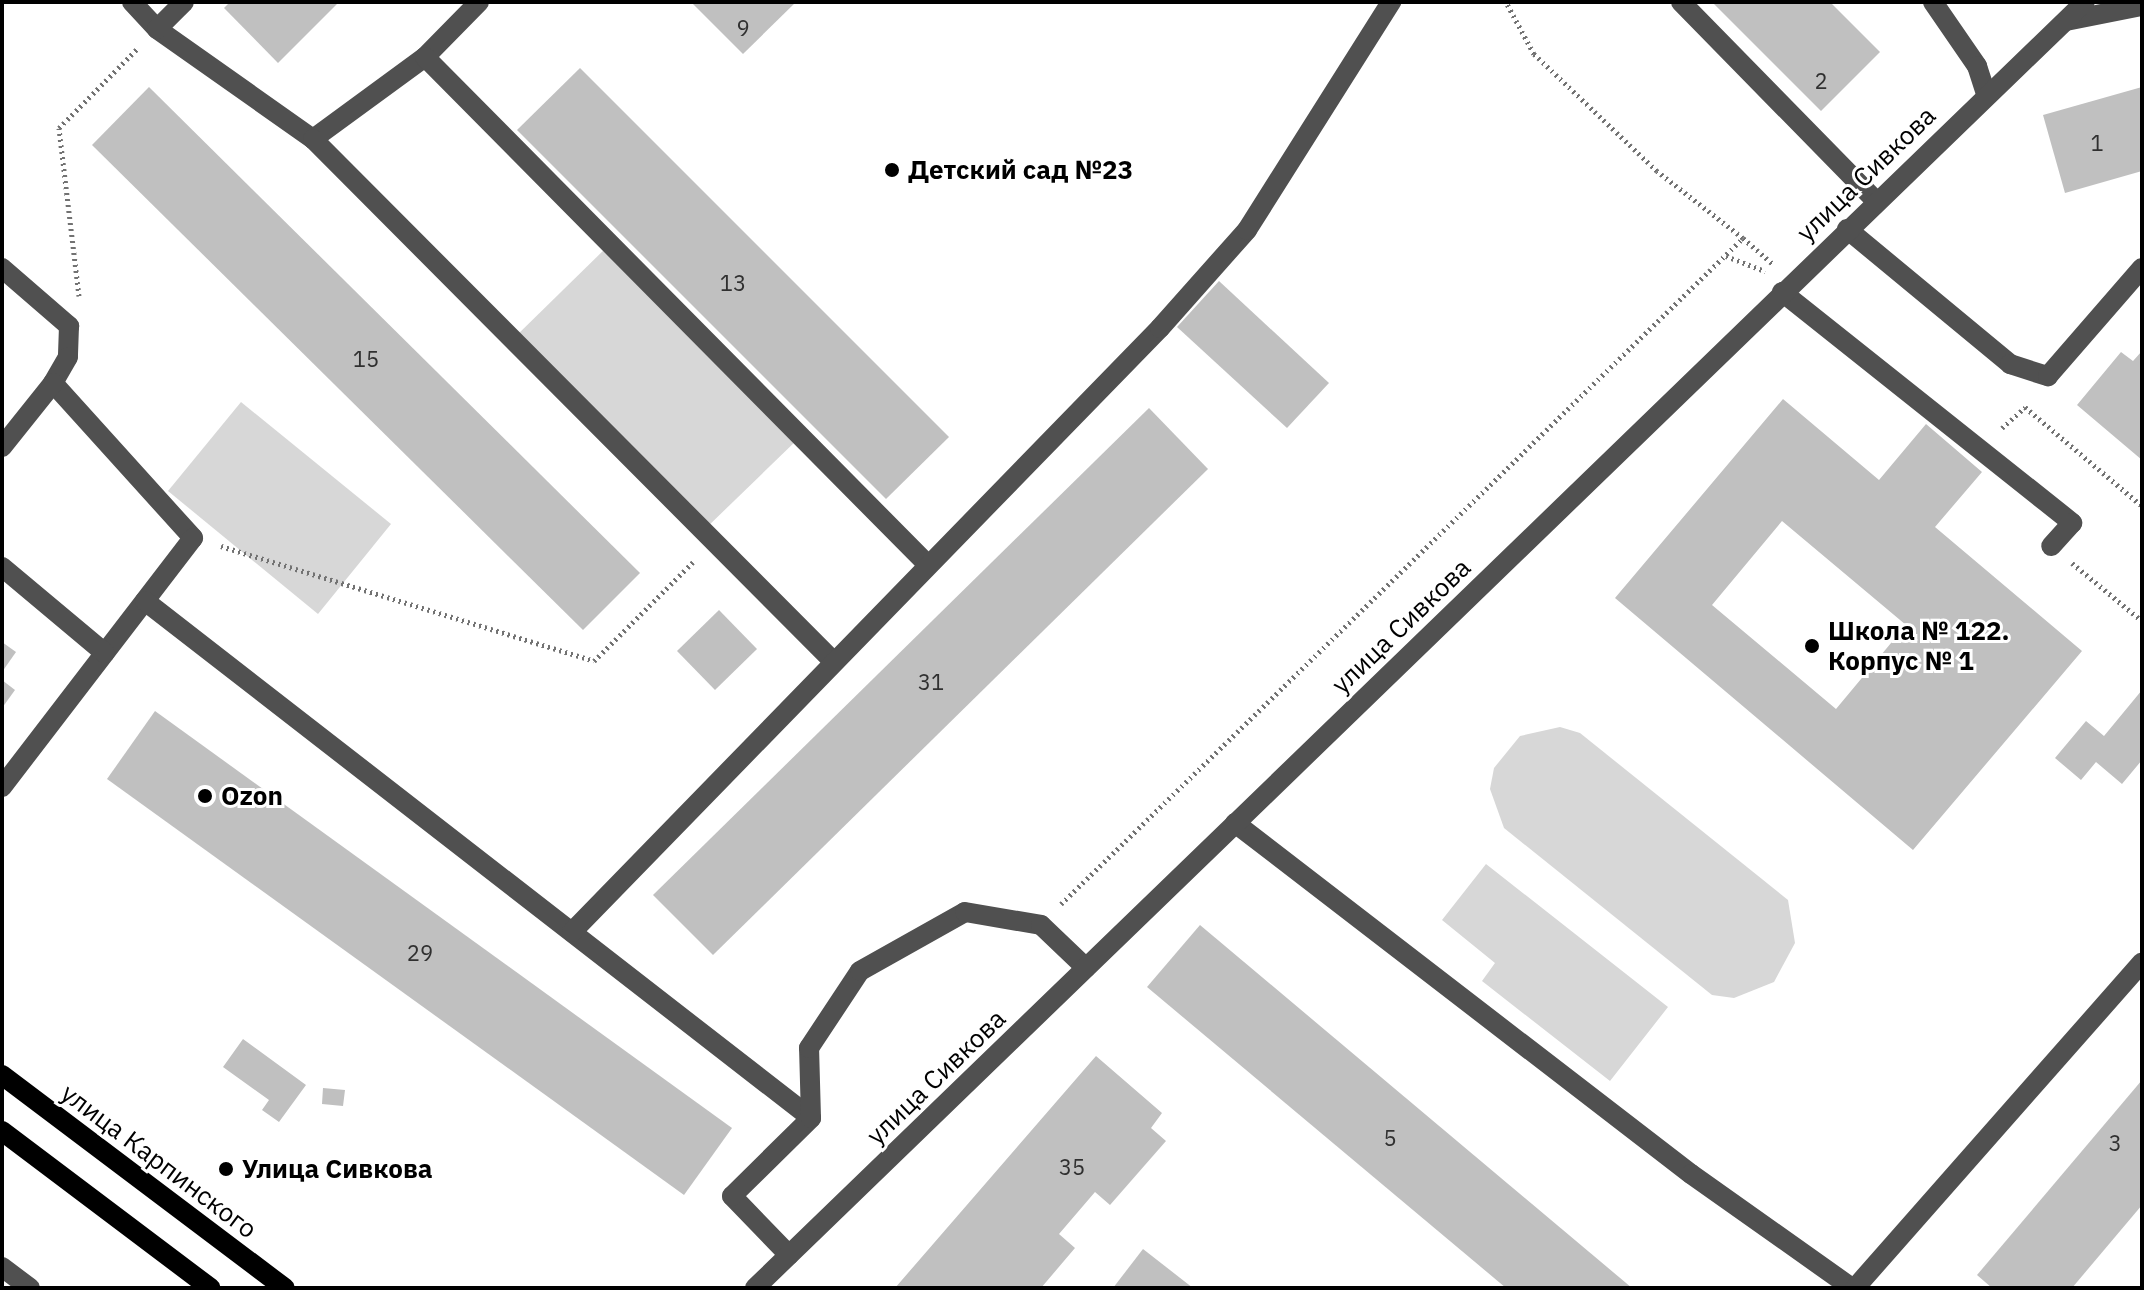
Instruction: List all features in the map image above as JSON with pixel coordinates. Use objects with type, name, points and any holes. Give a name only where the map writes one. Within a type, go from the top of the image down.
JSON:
[{"type":"main road","name":"улица Карпинского","points":[[2,1075],[285,1288]]},
{"type":"main road","points":[[2,1131],[210,1288]]},
{"type":"street","points":[[132,2],[157,29],[313,139],[834,662]]},
{"type":"street","points":[[157,29],[184,2]]},
{"type":"street","points":[[313,139],[425,57],[479,2]]},
{"type":"street","points":[[572,932],[1160,328],[1247,230],[1391,2]]},
{"type":"street","points":[[1681,2],[1876,201]]},
{"type":"street","points":[[1933,2],[1977,66],[1986,94]]},
{"type":"street","name":"улица Сивкова","points":[[755,1288],[1986,94],[2066,12],[2085,2]]},
{"type":"street","points":[[2066,12],[2142,6]]},
{"type":"street","points":[[425,57],[928,565]]},
{"type":"street","points":[[1847,229],[2010,364],[2048,376],[2142,268]]},
{"type":"street","points":[[2,268],[69,326],[68,357],[53,383],[2,447]]},
{"type":"street","points":[[1787,287],[2072,523],[2051,546]]},
{"type":"street","points":[[2,787],[193,538],[53,383]]},
{"type":"street","points":[[2,567],[105,653]]},
{"type":"street","points":[[145,601],[811,1118]]},
{"type":"street","points":[[1235,823],[1691,1174],[1854,1288],[2142,963]]},
{"type":"street","points":[[789,1255],[732,1196],[811,1118],[809,1048],[860,971],[965,912],[1041,925],[1086,968]]},
{"type":"street","points":[[2,1267],[30,1288]]},
{"type":"path","points":[[1506,2],[1534,54],[1657,171],[1743,238],[1787,287]]},
{"type":"path","points":[[79,302],[59,128],[157,29]]},
{"type":"path","points":[[1041,925],[1743,238]]},
{"type":"path","points":[[1980,448],[2025,407],[2142,506]]},
{"type":"path","points":[[193,538],[594,661],[714,542]]},
{"type":"path","points":[[2051,546],[2142,621]]},
{"type":"shaded area","points":[[610,244],[799,438],[703,531],[513,339]]},
{"type":"shaded area","points":[[241,402],[391,524],[318,614],[168,491]]},
{"type":"shaded area","points":[[1560,727],[1580,733],[1788,900],[1795,943],[1774,982],[1734,998],[1712,995],[1504,828],[1490,789],[1494,768],[1520,736]]},
{"type":"shaded area","points":[[1486,864],[1668,1007],[1610,1081],[1482,981],[1495,963],[1442,920]]},
{"type":"building","points":[[230,2],[339,2],[278,63],[224,8]]},
{"type":"building","points":[[691,2],[796,2],[743,54]]},
{"type":"building","points":[[1712,2],[1830,2],[1880,52],[1821,111]]},
{"type":"building","points":[[580,68],[949,437],[886,499],[517,130]]},
{"type":"building","points":[[149,87],[640,573],[583,630],[92,145]]},
{"type":"building","points":[[2142,87],[2142,171],[2065,193],[2043,115]]},
{"type":"building","points":[[1219,281],[1329,383],[1287,428],[1177,327]]},
{"type":"building","points":[[2142,351],[2142,460],[2077,405],[2121,352],[2133,361]]},
{"type":"building","points":[[1783,399],[1879,480],[1926,424],[1982,472],[1935,527],[2082,651],[1913,850],[1615,598]],"holes":[[[1782,521],[1906,625],[1836,709],[1712,605]]]},
{"type":"building","points":[[1149,408],[1208,469],[713,955],[653,895]]},
{"type":"building","points":[[719,610],[757,649],[715,690],[677,651]]},
{"type":"building","points":[[2,642],[16,652],[2,672]]},
{"type":"building","points":[[2,680],[15,690],[2,708]]},
{"type":"building","points":[[2142,690],[2142,760],[2122,784],[2096,762],[2081,780],[2055,758],[2086,721],[2104,736]]},
{"type":"building","points":[[155,711],[732,1128],[684,1195],[107,779]]},
{"type":"building","points":[[1200,925],[1632,1288],[1506,1288],[1147,987]]},
{"type":"building","points":[[243,1039],[306,1085],[279,1122],[262,1110],[269,1100],[223,1067]]},
{"type":"building","points":[[1096,1056],[1162,1113],[1151,1128],[1166,1141],[1110,1205],[1095,1192],[1059,1234],[1075,1248],[1041,1288],[895,1288]]},
{"type":"building","points":[[2142,1080],[2142,1205],[2072,1288],[1992,1288],[1977,1275]]},
{"type":"building","points":[[323,1088],[345,1090],[343,1106],[322,1104]]},
{"type":"building","points":[[1143,1249],[1193,1288],[1113,1288]]},
{"type":"place","name":"Детский сад №23","points":[[892,170]]},
{"type":"place","name":"Школа № 122. Корпус № 1","points":[[1812,646]]},
{"type":"place","name":"Ozon","points":[[205,796]]},
{"type":"place","name":"Улица Сивкова","points":[[226,1169]]}]
